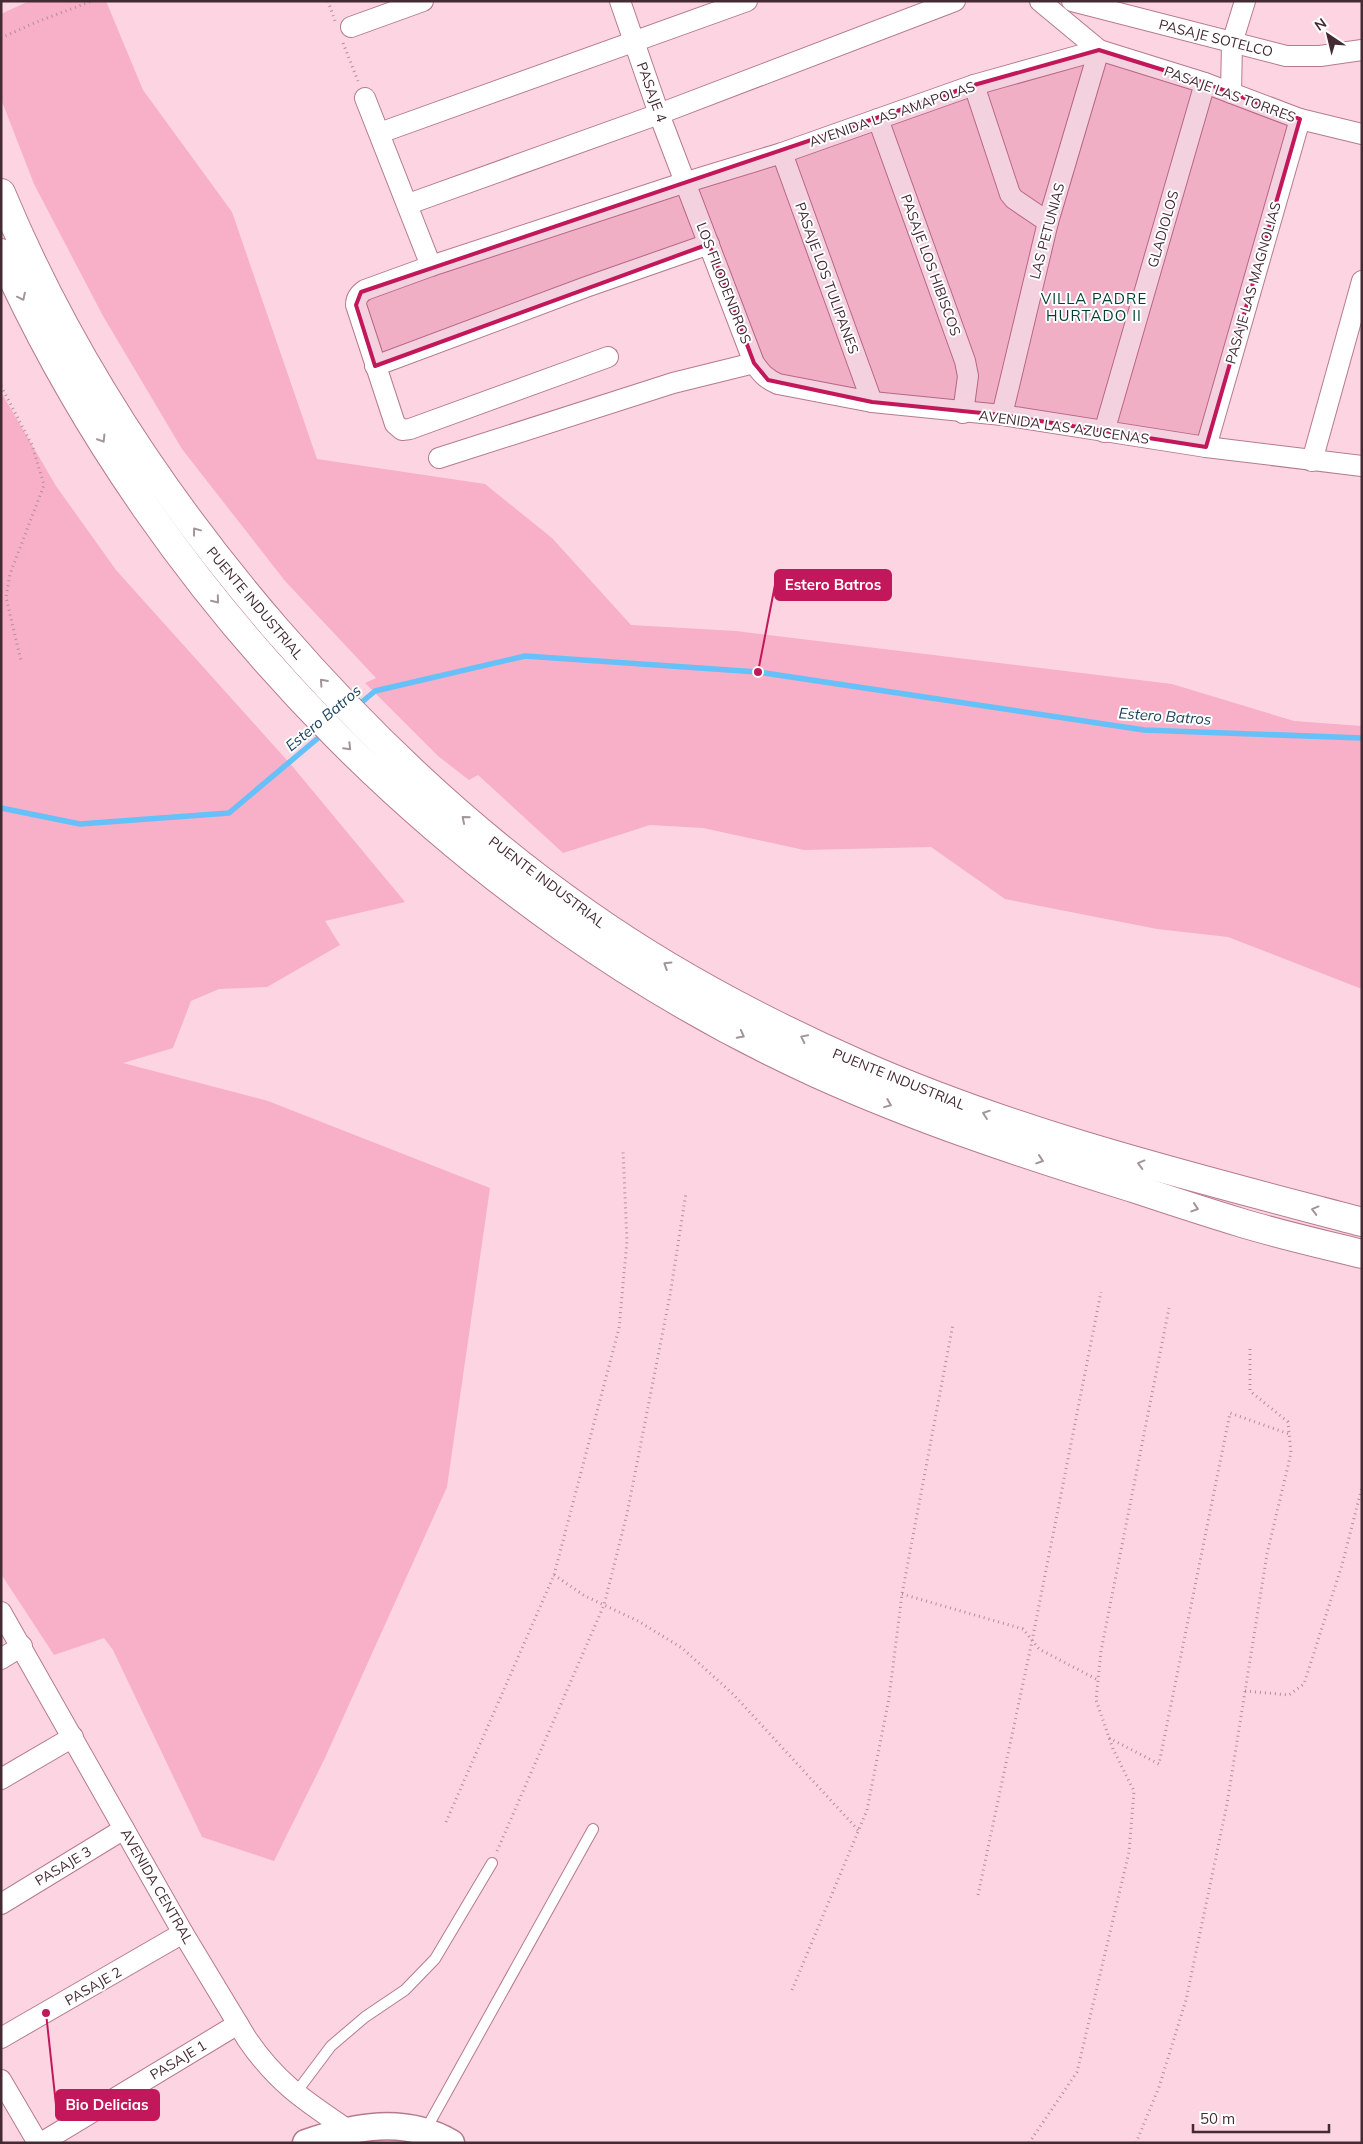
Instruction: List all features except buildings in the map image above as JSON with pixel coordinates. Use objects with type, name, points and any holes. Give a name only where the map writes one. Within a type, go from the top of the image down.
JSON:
[{"type":"highway","name":"PUENTE INDUSTRIAL","points":[[1,193],[49,298],[114,413],[157,477],[203,540],[248,597],[340,700],[405,766],[496,845],[703,1001],[815,1073],[1001,1147],[1245,1224],[1362,1254]]},
{"type":"highway","name":"PUENTE INDUSTRIAL","points":[[1,253],[63,375],[145,506],[177,551],[222,606],[302,699],[386,783],[497,877],[598,950],[703,1001],[772,1023],[862,1065],[975,1110],[1137,1163],[1362,1222]]},
{"type":"street","points":[[343,29],[423,1]]},
{"type":"street","name":"PASAJE 4","points":[[620,1],[659,114],[686,182]]},
{"type":"street","points":[[388,130],[747,1]]},
{"type":"street","points":[[414,202],[659,114],[955,1]]},
{"type":"street","points":[[1040,1],[1099,50]]},
{"type":"street","name":"PASAJE SOTELCO","points":[[1072,1],[1286,56],[1302,57],[1362,50]]},
{"type":"street","points":[[1230,93],[1232,42],[1246,1]]},
{"type":"street","name":"PASAJE LAS TORRES","points":[[1099,50],[1205,83],[1300,119],[1362,134]]},
{"type":"street","name":"AVENIDA LAS AMAPOLAS","points":[[375,366],[356,306],[358,296],[365,290],[430,266],[686,182],[782,153],[974,85],[1099,50]]},
{"type":"street","name":"LAS PETUNIAS","points":[[1002,415],[1048,222],[1099,50]]},
{"type":"street","name":"GLADIOLOS","points":[[1104,432],[1205,83]]},
{"type":"street","points":[[974,85],[1010,194],[1014,199],[1048,222]]},
{"type":"street","points":[[365,98],[430,266]]},
{"type":"street","name":"PASAJE LOS HIBISCOS","points":[[878,119],[966,361],[968,376],[963,413]]},
{"type":"street","name":"PASAJE LAS MAGNOLIAS","points":[[1206,447],[1300,119]]},
{"type":"street","name":"PASAJE LOS TULIPANES","points":[[782,153],[872,402]]},
{"type":"street","name":"LOS FILODENDROS","points":[[686,182],[754,363],[761,374],[768,380]]},
{"type":"street","points":[[608,357],[406,431],[394,424],[375,366],[586,287],[709,244]]},
{"type":"street","points":[[1312,461],[1362,281]]},
{"type":"street","points":[[439,458],[674,383],[754,363]]},
{"type":"street","name":"AVENIDA LAS AZUCENAS","points":[[768,380],[778,384],[872,402],[963,413],[1002,415],[1206,447],[1362,466]]},
{"type":"street","name":"AVENIDA CENTRAL","points":[[1,1612],[183,1933],[238,2024],[265,2064],[295,2094],[348,2130]]},
{"type":"street","points":[[1,1659],[22,1646]]},
{"type":"street","points":[[1,1779],[73,1737]]},
{"type":"street","name":"PASAJE 3","points":[[1,1904],[124,1829]]},
{"type":"street","name":"PASAJE 2","points":[[1,2038],[183,1933]]},
{"type":"street","name":"PASAJE 1","points":[[40,2143],[238,2024]]},
{"type":"street","points":[[1,2080],[40,2143]]},
{"type":"street","points":[[306,2143],[348,2130],[387,2126],[425,2130],[451,2142]]},
{"type":"street","points":[[323,2143],[348,2130]]},
{"type":"lane","points":[[425,2130],[593,1829]]},
{"type":"lane","points":[[295,2094],[331,2046],[365,2016],[405,1990],[435,1959],[492,1863]]},
{"type":"path","points":[[1,38],[48,17],[92,1]]},
{"type":"path","points":[[328,1],[343,29],[365,98]]},
{"type":"path","points":[[1,386],[32,445],[44,485],[10,574],[6,597],[21,661]]},
{"type":"path","points":[[446,1822],[554,1575],[620,1328],[628,1241],[623,1150]]},
{"type":"path","points":[[492,1863],[604,1605],[627,1514],[670,1295],[686,1193]]},
{"type":"path","points":[[978,1895],[1032,1641],[1101,1292]]},
{"type":"path","points":[[1029,2143],[1078,2072],[1129,1852],[1134,1791],[1109,1738],[1096,1700],[1101,1651],[1169,1308]]},
{"type":"path","points":[[792,1990],[867,1810],[887,1708],[902,1594],[953,1324]]},
{"type":"path","points":[[1136,2143],[1160,2087],[1186,2000],[1227,1804],[1267,1554],[1291,1453],[1288,1422],[1250,1391],[1250,1349]]},
{"type":"path","points":[[1109,1738],[1159,1764],[1230,1413],[1289,1434]]},
{"type":"path","points":[[1245,1691],[1289,1695],[1304,1684],[1342,1565],[1362,1487]]},
{"type":"path","points":[[554,1575],[585,1596],[638,1621],[682,1648],[733,1694],[859,1831]]},
{"type":"path","points":[[902,1594],[1023,1629],[1039,1649],[1098,1680]]},
{"type":"highlighted area","points":[[1099,50],[1205,83],[1300,119],[1206,447],[1002,415],[872,402],[768,380],[754,363],[709,244],[375,366],[356,305],[361,292],[974,85]]},
{"type":"shaded area","points":[[29,1],[106,1],[143,90],[232,212],[317,459],[485,484],[552,538],[631,625],[736,631],[1172,684],[1294,721],[1362,726],[1362,989],[1228,937],[1157,929],[1005,899],[931,847],[804,850],[703,828],[650,825],[563,853],[478,775],[469,780],[438,756],[365,683],[376,678],[285,581],[182,449],[103,316],[34,184],[1,99],[1,14]]},
{"type":"shaded area","points":[[1,392],[56,486],[116,570],[293,767],[405,902],[325,921],[340,945],[267,987],[219,989],[191,1001],[173,1048],[123,1063],[268,1101],[490,1188],[447,1487],[324,1760],[274,1861],[202,1837],[113,1650],[104,1638],[54,1655],[1,1574]]},
{"type":"waterway","name":"Estero Batros","points":[[356,707],[375,691],[525,656],[758,672],[1144,730],[1362,738]]},
{"type":"waterway","name":"Estero Batros","points":[[1,808],[80,824],[229,813],[324,733]]},
{"type":"place","name":"Estero Batros","points":[[758,672]]},
{"type":"place","name":"Bio Delicias","points":[[46,2013]]},
{"type":"district","name":"VILLA PADRE HURTADO II","points":[[1094,306]]}]
